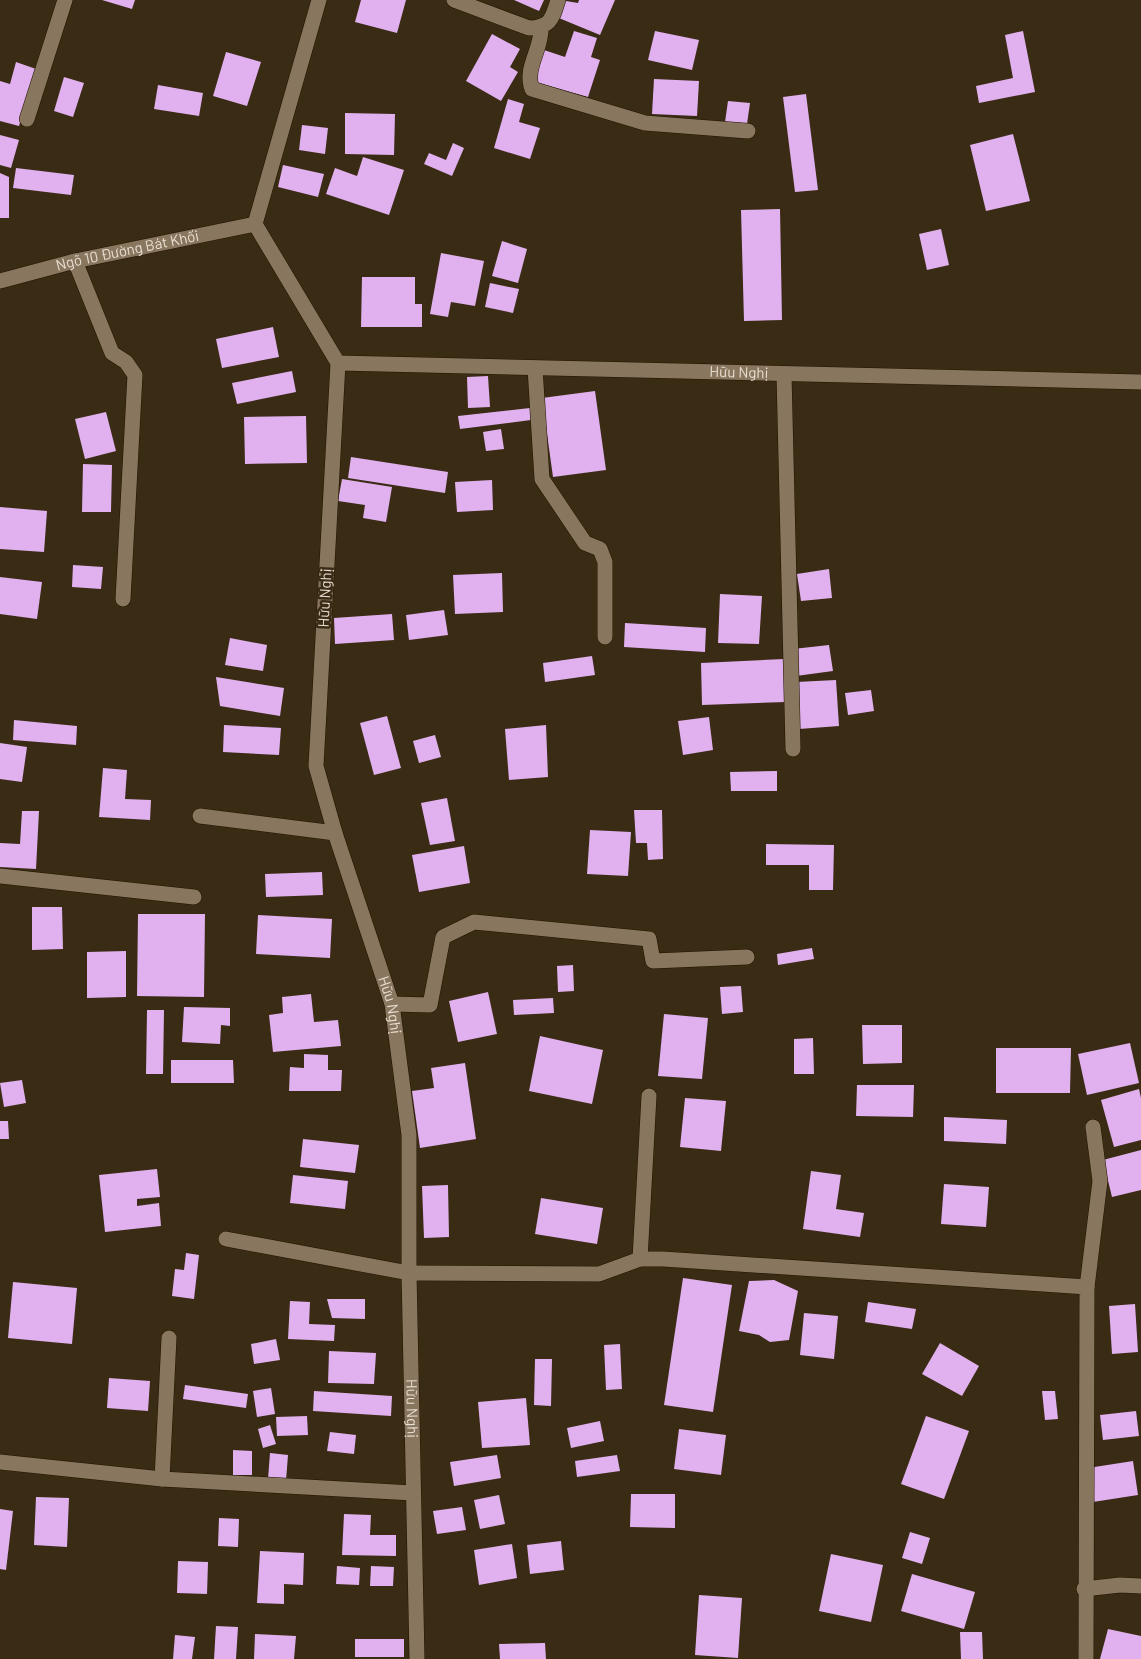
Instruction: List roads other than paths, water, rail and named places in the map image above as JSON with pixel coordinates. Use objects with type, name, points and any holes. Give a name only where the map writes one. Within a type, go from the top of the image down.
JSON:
[{"type":"street","points":[[27,119],[64,0]]},
{"type":"street","points":[[319,0],[255,224],[338,363]]},
{"type":"street","points":[[454,0],[529,28],[541,28],[551,21],[558,0]]},
{"type":"street","points":[[541,28],[541,36],[528,80],[532,89],[645,123],[748,131]]},
{"type":"street","name":"Ngõ 10 Đường Bát Khối","points":[[0,281],[75,261],[255,224]]},
{"type":"street","points":[[75,261],[112,353],[126,362],[135,375],[123,599]]},
{"type":"street","name":"Hữu Nghị","points":[[418,1659],[409,1273],[409,1135],[392,1004],[335,833],[316,766],[338,363],[1141,382]]},
{"type":"street","points":[[535,368],[542,480],[585,543],[600,549],[606,562],[605,637]]},
{"type":"street","points":[[784,374],[793,749]]},
{"type":"street","points":[[200,816],[335,833]]},
{"type":"street","points":[[0,876],[194,897]]},
{"type":"street","points":[[392,1004],[430,1005],[443,937],[474,922],[649,939],[653,962],[747,957]]},
{"type":"street","points":[[640,1259],[649,1096]]},
{"type":"street","points":[[1086,1659],[1084,1589],[1087,1287],[1100,1181],[1093,1127]]},
{"type":"street","points":[[226,1239],[409,1273],[599,1274],[640,1259],[1087,1287]]},
{"type":"street","points":[[162,1479],[169,1338]]},
{"type":"street","points":[[0,1462],[162,1479],[413,1493]]},
{"type":"street","points":[[1084,1589],[1120,1585],[1141,1586]]}]
